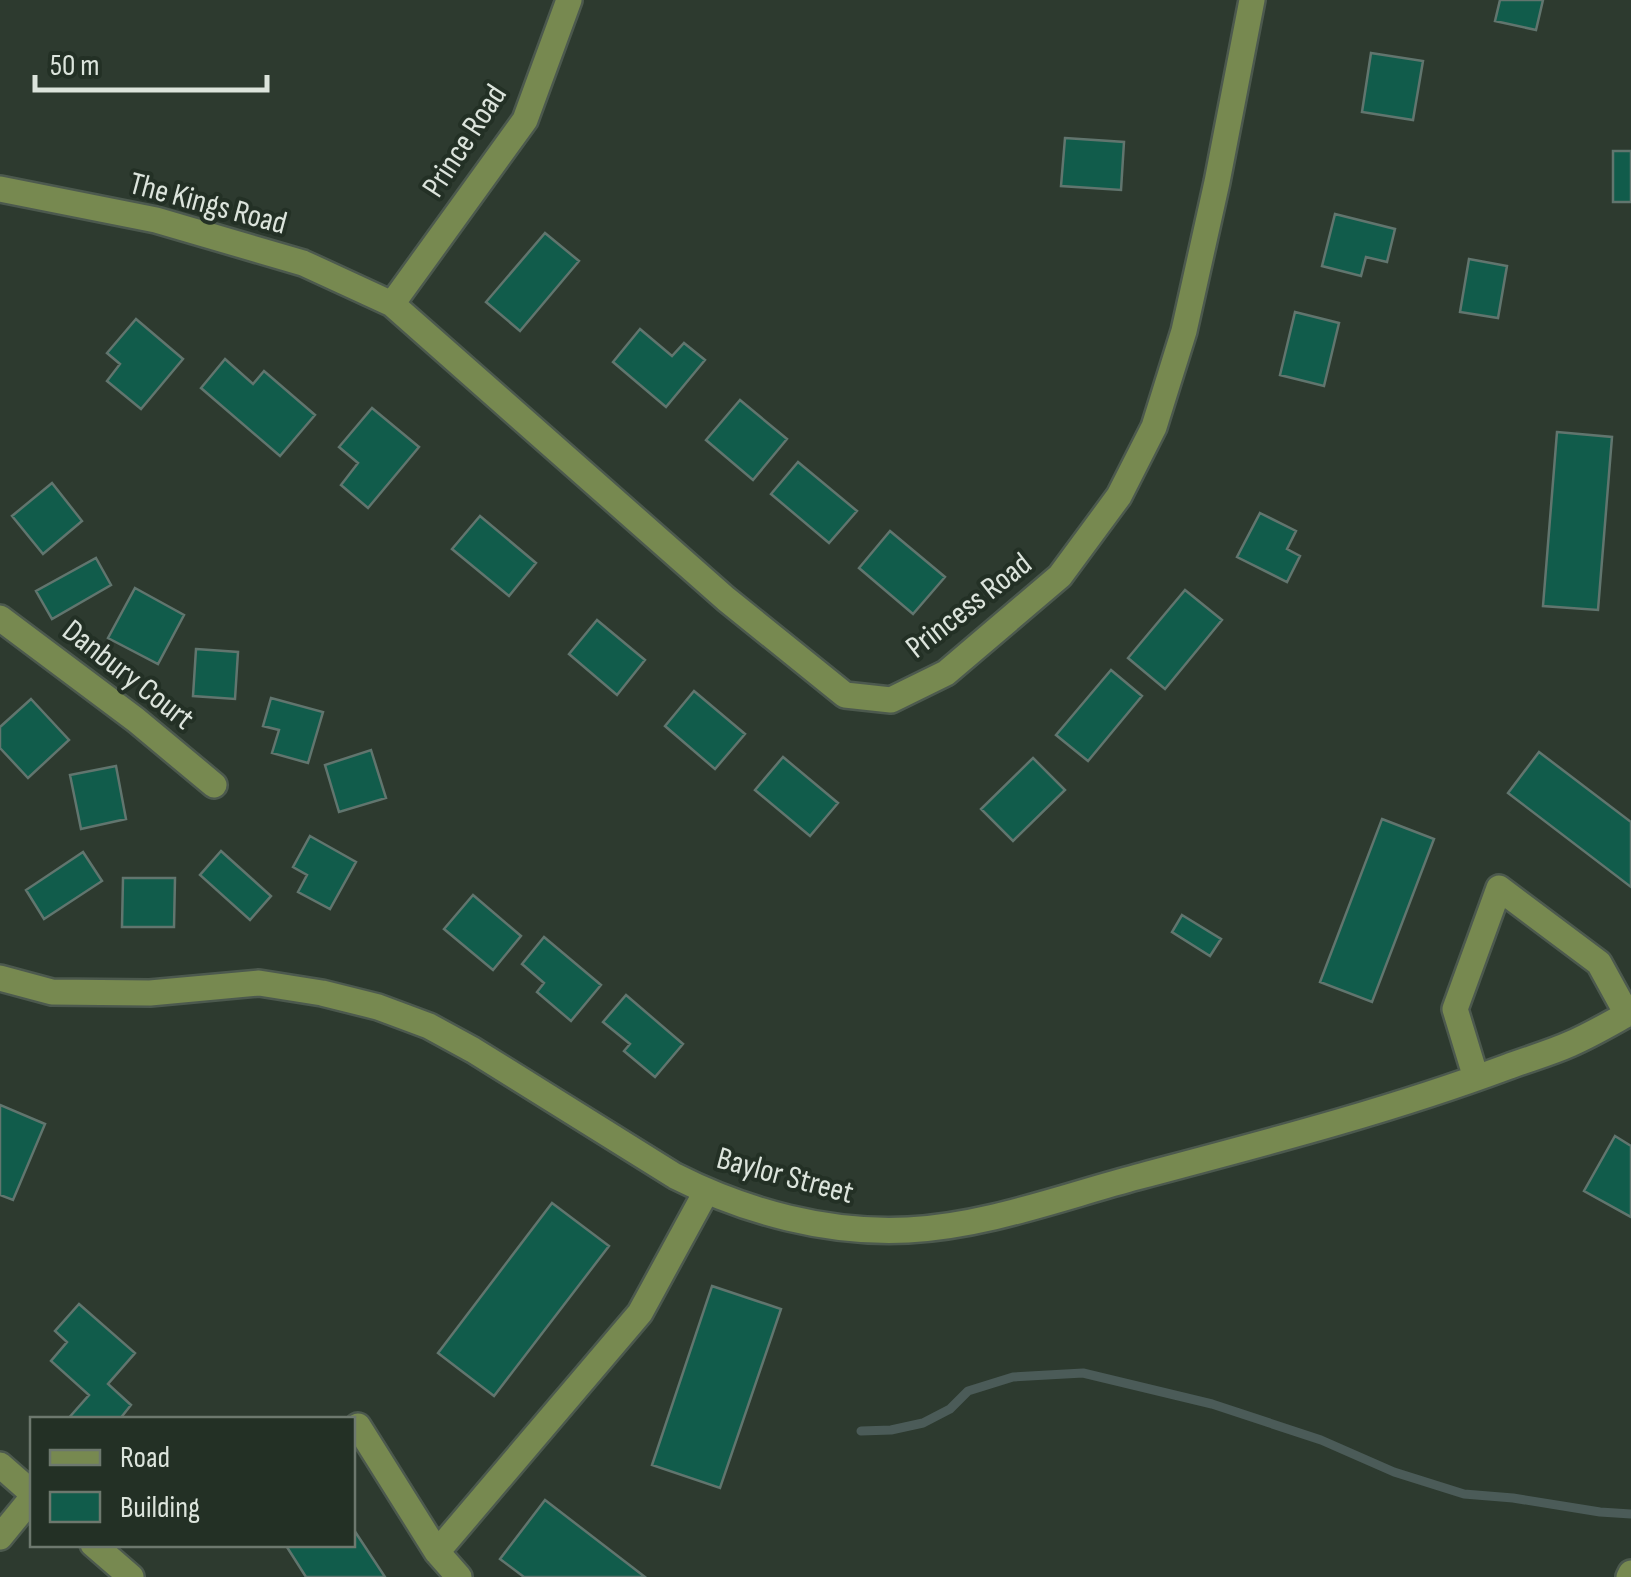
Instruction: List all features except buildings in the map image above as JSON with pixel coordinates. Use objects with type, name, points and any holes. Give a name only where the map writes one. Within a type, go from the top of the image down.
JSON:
[{"type":"street","name":"Prince Road","points":[[392,304],[525,120],[569,0]]},
{"type":"street","name":"Princess Road","points":[[392,304],[726,598],[846,695],[891,700],[946,674],[1060,576],[1119,496],[1154,427],[1184,332],[1252,0]]},
{"type":"street","name":"The Kings Road","points":[[0,189],[156,220],[302,263],[392,304]]},
{"type":"street","name":"Danbury Court","points":[[0,618],[136,720],[214,785]]},
{"type":"street","points":[[1476,1078],[1455,1008],[1498,888],[1599,963],[1629,1013]]},
{"type":"street","name":"Baylor Street","points":[[0,978],[52,992],[150,993],[259,983],[378,1007],[428,1026],[473,1050],[706,1192],[816,1224],[862,1230],[960,1224],[1246,1148],[1438,1093],[1572,1043],[1629,1013]]},
{"type":"street","points":[[436,1552],[640,1312],[706,1192]]},
{"type":"street","points":[[358,1426],[436,1552],[459,1577]]},
{"type":"street","points":[[0,1466],[30,1494]]},
{"type":"street","points":[[0,1537],[30,1499]]},
{"type":"street","points":[[96,1547],[131,1577]]},
{"type":"waterway","points":[[861,1431],[923,1423],[950,1409],[968,1391],[1013,1377],[1083,1373],[1212,1404],[1464,1494],[1631,1514]]}]
